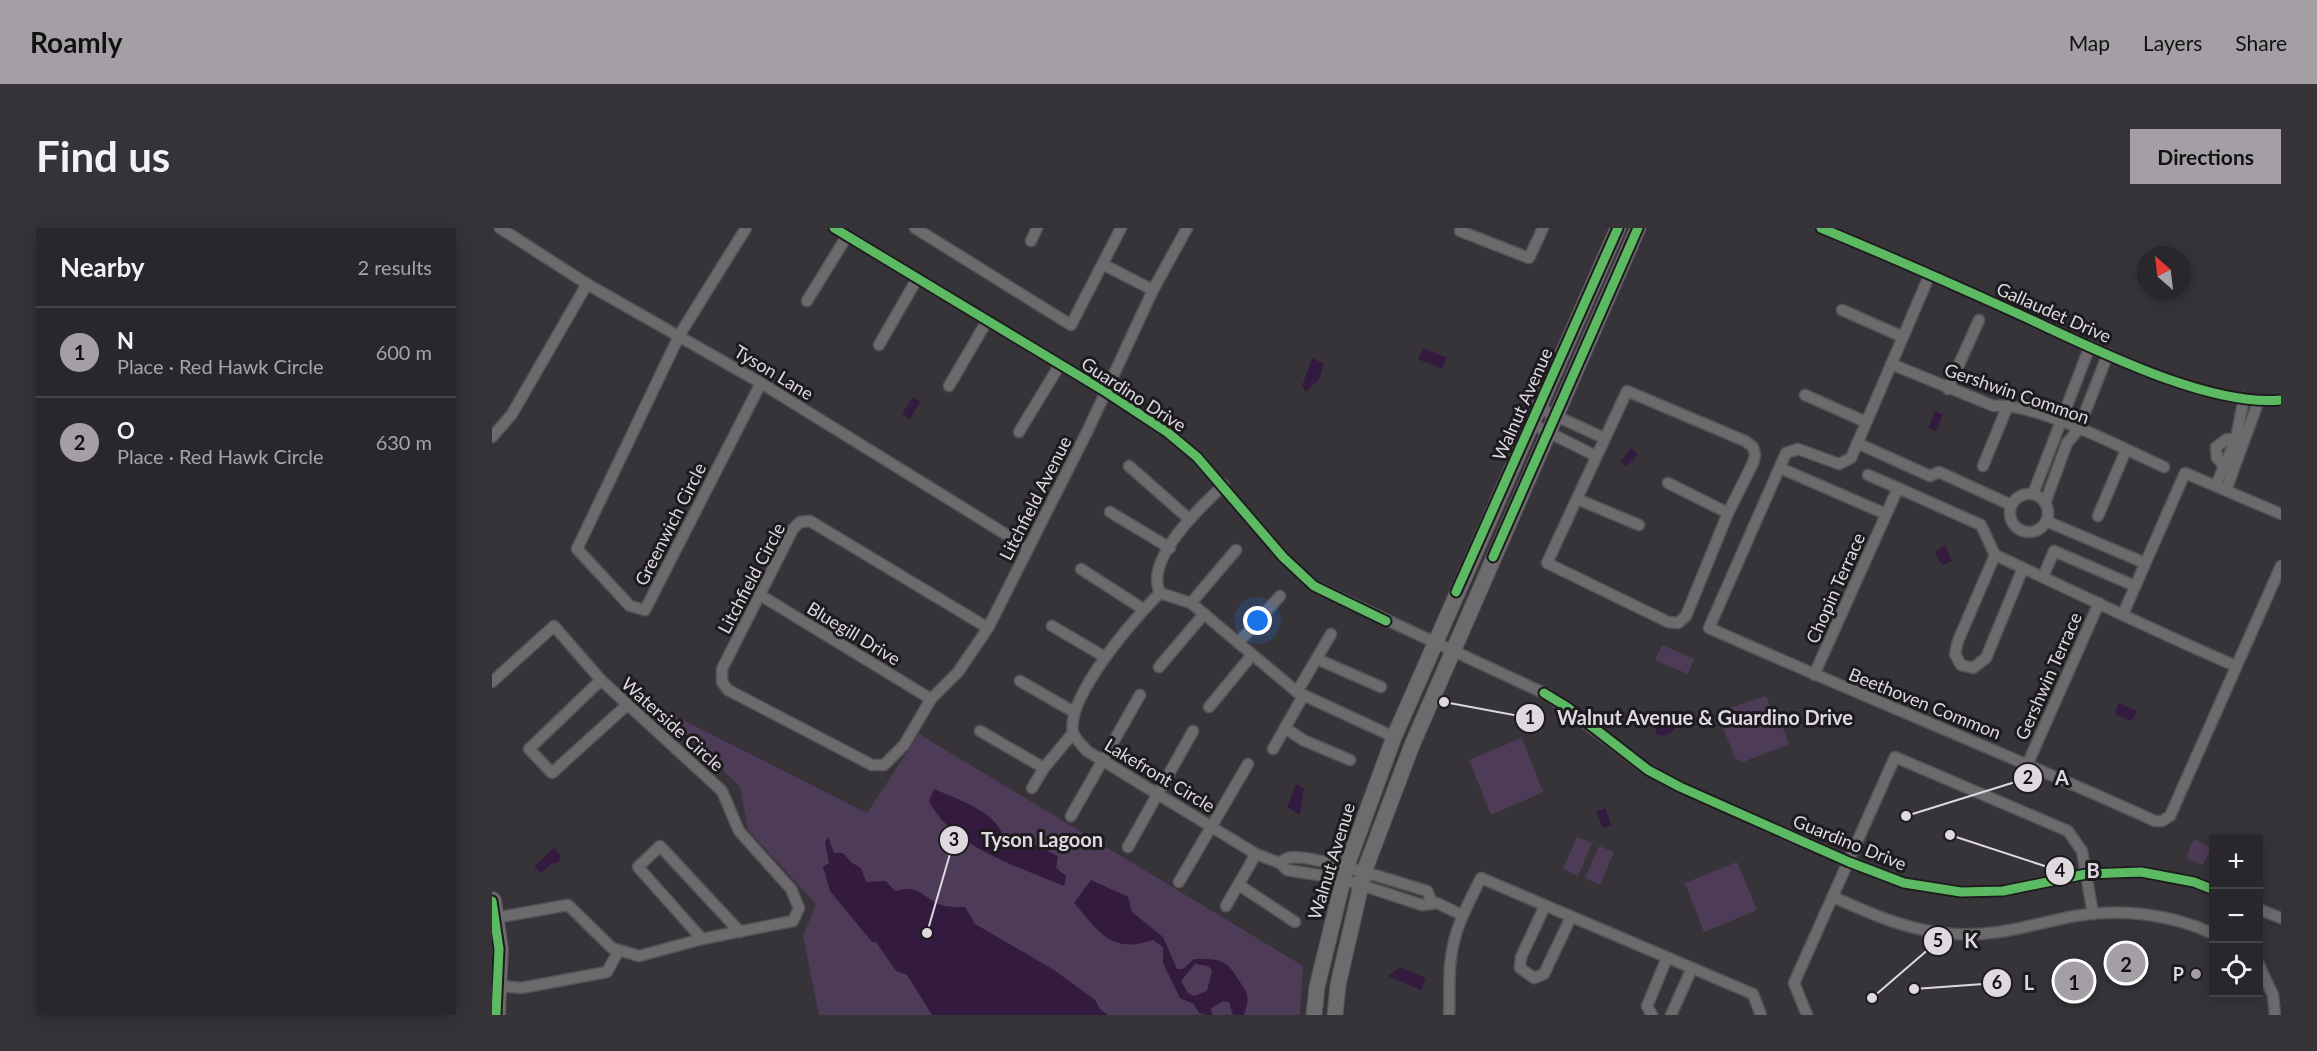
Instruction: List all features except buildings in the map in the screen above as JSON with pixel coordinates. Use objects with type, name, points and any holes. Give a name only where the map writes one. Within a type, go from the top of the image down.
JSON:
[{"type":"main road","name":"Walnut Avenue","points":[[1314,1015],[1317,987],[1344,873],[1394,737],[1618,228]]},
{"type":"main road","name":"Walnut Avenue","points":[[1335,1015],[1338,985],[1363,879],[1412,745],[1638,228]]},
{"type":"main road","points":[[494,910],[496,1015]]},
{"type":"street","name":"Tyson Lane","points":[[500,228],[587,284],[680,334],[1028,548]]},
{"type":"street","points":[[680,334],[746,228]]},
{"type":"street","name":"Guardino Drive","points":[[834,228],[1059,366],[1106,392],[1178,440],[1224,485],[1283,556],[1314,586],[1548,695],[1648,770],[1680,787],[1849,862],[1904,883],[1961,892],[2003,891],[2086,874],[2141,872],[2194,882],[2212,889]]},
{"type":"street","points":[[915,228],[1071,325],[1104,265],[1121,228]]},
{"type":"street","points":[[1031,241],[1037,228]]},
{"type":"street","name":"Litchfield Avenue","points":[[884,765],[904,745],[931,699],[958,672],[988,628],[1106,392],[1153,290],[1187,228]]},
{"type":"street","points":[[1461,228],[1460,231],[1528,258],[1543,228]]},
{"type":"street","name":"Gallaudet Drive","points":[[1821,228],[2108,354],[2204,391],[2259,400],[2281,400]]},
{"type":"street","points":[[807,300],[847,236]]},
{"type":"street","points":[[1104,265],[1153,290]]},
{"type":"street","points":[[1898,488],[1886,514],[1780,468],[1786,453],[1791,449],[1798,449],[1839,464],[1851,458],[1930,274]]},
{"type":"street","points":[[879,345],[917,279]]},
{"type":"street","points":[[492,438],[512,414],[587,284]]},
{"type":"street","points":[[1842,310],[1903,337]]},
{"type":"street","points":[[1948,389],[1979,320]]},
{"type":"street","points":[[949,386],[987,321]]},
{"type":"street","name":"Greenwich Circle","points":[[680,334],[577,549],[630,606],[645,610],[761,383]]},
{"type":"street","points":[[2033,494],[2090,346]]},
{"type":"street","points":[[2046,521],[2045,503],[2067,442],[2078,429],[2108,354]]},
{"type":"street","name":"Gershwin Common","points":[[1891,364],[1994,406],[2008,405],[2062,422],[2164,467]]},
{"type":"street","points":[[1019,432],[1059,366]]},
{"type":"street","points":[[2074,386],[2093,395]]},
{"type":"street","points":[[1627,391],[1745,441],[1753,447],[1755,455],[1753,463],[1728,513],[1686,616],[1673,623],[1547,563],[1604,438],[1627,391]]},
{"type":"street","points":[[1805,395],[1866,422]]},
{"type":"street","points":[[2221,488],[2224,466],[2241,440],[2244,398]]},
{"type":"street","points":[[2221,488],[2259,400]]},
{"type":"street","points":[[1983,466],[2008,405]]},
{"type":"street","points":[[1539,408],[1604,438]]},
{"type":"street","points":[[1532,424],[1596,456]]},
{"type":"street","points":[[1857,443],[1930,476],[1939,472],[2011,505]]},
{"type":"street","points":[[2098,516],[2126,450]]},
{"type":"street","points":[[1129,466],[1188,518]]},
{"type":"street","name":"Beethoven Common","points":[[1780,468],[1709,628],[1814,675],[2028,763],[2155,821],[2162,821],[2170,816],[2281,566]]},
{"type":"street","points":[[2123,614],[2184,473],[2281,514]]},
{"type":"street","points":[[1868,475],[1981,525],[1995,555],[2123,614],[2155,632],[2236,666]]},
{"type":"street","points":[[1668,483],[1728,513]]},
{"type":"street","points":[[1224,485],[1188,518],[1170,548],[1157,571],[1156,584],[1160,592],[1191,603],[1300,694],[1394,737]]},
{"type":"street","points":[[2045,503],[2033,494],[2020,496],[2011,505],[2010,517],[2020,530],[2032,532],[2046,521]]},
{"type":"street","points":[[1577,499],[1639,525]]},
{"type":"street","points":[[1110,512],[1170,548]]},
{"type":"street","name":"Chopin Terrace","points":[[1814,675],[1886,514]]},
{"type":"street","name":"Litchfield Circle","points":[[884,765],[872,765],[728,690],[722,682],[722,669],[793,529],[800,522],[810,521],[988,628]]},
{"type":"street","points":[[2046,521],[2145,563]]},
{"type":"street","points":[[1191,603],[1236,550]]},
{"type":"street","points":[[2043,577],[2054,551],[2135,586]]},
{"type":"street","points":[[1995,555],[1958,640],[1955,654],[1961,665],[1973,668],[1986,658],[2023,568]]},
{"type":"street","points":[[1081,569],[1143,609]]},
{"type":"street","points":[[1032,788],[1044,768],[1073,733],[1074,712],[1105,657],[1143,609],[1160,592]]},
{"type":"street","name":"Bluegill Drive","points":[[760,595],[931,699]]},
{"type":"street","points":[[1238,643],[1280,596]]},
{"type":"street","name":"Gershwin Terrace","points":[[2028,763],[2099,603]]},
{"type":"street","points":[[1159,667],[1204,614]]},
{"type":"street","name":"Waterside Circle","points":[[492,682],[554,626],[601,680],[722,791],[739,831],[791,889],[800,908],[794,921],[702,939],[639,956],[616,949]]},
{"type":"street","points":[[1052,626],[1105,657]]},
{"type":"street","points":[[1273,749],[1331,633]]},
{"type":"street","points":[[1209,707],[1252,655]]},
{"type":"street","points":[[1317,658],[1381,687]]},
{"type":"street","points":[[601,680],[530,749],[552,773],[627,705]]},
{"type":"street","points":[[1020,681],[1074,712]]},
{"type":"street","points":[[1071,816],[1140,695]]},
{"type":"street","points":[[1285,728],[1350,760]]},
{"type":"street","points":[[980,731],[1044,768]]},
{"type":"street","points":[[1128,847],[1193,731]]},
{"type":"street","name":"Lakefront Circle","points":[[1073,733],[1086,750],[1256,854],[1280,863],[1288,858],[1302,859],[1363,879],[1422,905],[1432,902],[1462,915]]},
{"type":"street","points":[[1807,1015],[1794,983],[1895,757],[2068,831],[2082,851],[2093,914]]},
{"type":"street","points":[[1179,882],[1248,764]]},
{"type":"street","points":[[702,939],[638,867],[660,846],[740,932]]},
{"type":"street","points":[[1226,906],[1256,854]]},
{"type":"street","points":[[1449,1015],[1450,959],[1462,915],[1481,878],[1753,994],[1757,1012]]},
{"type":"street","points":[[1239,885],[1295,922]]},
{"type":"street","points":[[1833,897],[1860,910],[1918,929],[1955,934],[2014,932],[2093,914],[2146,914],[2209,932]]},
{"type":"street","points":[[494,910],[568,905],[616,949],[602,972],[521,988],[495,985]]},
{"type":"street","points":[[1545,906],[1521,957],[1520,968],[1526,975],[1534,978],[1544,974],[1571,917]]},
{"type":"street","points":[[2263,911],[2281,918]]},
{"type":"street","points":[[1652,1015],[1647,1006],[1667,958]]},
{"type":"street","points":[[1671,1015],[1692,968]]},
{"type":"street","points":[[2263,972],[2273,995],[2275,1015]]},
{"type":"shaded area","points":[[1423,348],[1447,358],[1442,369],[1418,359]]},
{"type":"shaded area","points":[[1312,358],[1324,364],[1319,379],[1306,392],[1302,386]]},
{"type":"shaded area","points":[[913,397],[920,402],[910,419],[902,414]]},
{"type":"shaded area","points":[[1935,411],[1943,415],[1936,431],[1928,428]]},
{"type":"shaded area","points":[[1631,448],[1638,454],[1626,467],[1621,461]]},
{"type":"shaded area","points":[[1945,545],[1952,561],[1944,565],[1940,563],[1935,552]]},
{"type":"shaded area","points":[[1662,645],[1694,659],[1688,674],[1655,660]]},
{"type":"shaded area","points":[[1766,696],[1778,727],[1782,726],[1789,744],[1743,762],[1735,758],[1717,712]]},
{"type":"shaded area","points":[[2119,703],[2137,711],[2133,719],[2129,720],[2117,715],[2115,711]]},
{"type":"shaded area","points":[[657,707],[867,813],[919,734],[1303,966],[1300,1015],[819,1015],[803,936],[816,904],[748,830],[740,787]]},
{"type":"shaded area","points":[[1674,720],[1677,724],[1671,732],[1666,735],[1656,734],[1656,724]]},
{"type":"shaded area","points":[[1522,738],[1543,792],[1491,815],[1469,760]]},
{"type":"shaded area","points":[[1296,784],[1304,789],[1300,815],[1287,807]]},
{"type":"shaded area","points":[[934,789],[984,813],[999,827],[1003,836],[1031,843],[1058,856],[1056,868],[1066,876],[1064,886],[1007,863],[970,843],[940,817],[929,801]]},
{"type":"shaded area","points":[[1605,808],[1611,825],[1603,828],[1596,812]]},
{"type":"shaded area","points":[[828,837],[834,853],[843,853],[852,863],[861,868],[866,882],[886,881],[895,891],[911,889],[945,906],[965,907],[975,924],[1054,970],[1095,1000],[1100,1009],[1108,1015],[932,1015],[907,975],[896,971],[876,942],[872,942],[830,891],[823,867],[829,863],[825,842]]},
{"type":"shaded area","points":[[1577,837],[1592,843],[1578,876],[1563,869]]},
{"type":"shaded area","points":[[2194,839],[2209,846],[2203,865],[2186,858]]},
{"type":"shaded area","points":[[1599,846],[1614,852],[1600,885],[1585,878]]},
{"type":"shaded area","points":[[554,848],[560,855],[559,862],[551,864],[541,873],[534,867]]},
{"type":"shaded area","points":[[1737,862],[1757,910],[1704,932],[1685,883]]},
{"type":"shaded area","points":[[1091,880],[1128,897],[1132,912],[1163,937],[1177,969],[1183,969],[1194,959],[1220,961],[1229,967],[1247,996],[1244,1015],[1233,1015],[1229,1002],[1223,1001],[1211,1008],[1212,1015],[1200,1013],[1194,1004],[1180,998],[1163,963],[1163,947],[1153,940],[1139,944],[1116,942],[1099,932],[1074,903]],"holes":[[[1195,964],[1208,966],[1212,970],[1207,991],[1194,996],[1188,993],[1181,981]]]},
{"type":"shaded area","points":[[1400,967],[1426,978],[1421,990],[1388,976]]},
{"type":"cycle path","points":[[834,228],[1106,392],[1167,432],[1197,457],[1283,557],[1314,586],[1386,621]]},
{"type":"cycle path","points":[[1456,592],[1618,228]]},
{"type":"cycle path","points":[[1493,557],[1638,228]]},
{"type":"cycle path","points":[[1821,228],[2145,371],[2217,394],[2250,400],[2281,400]]},
{"type":"cycle path","points":[[1544,693],[1567,707],[1648,770],[1680,787],[1849,862],[1904,883],[1961,892],[2003,891],[2086,874],[2141,872],[2194,882],[2212,889]]},
{"type":"cycle path","points":[[492,901],[499,949],[496,1015]]},
{"type":"place","name":"Walnut Avenue & Guardino Drive","points":[[1444,702]]},
{"type":"place","name":"A","points":[[1906,816]]},
{"type":"place","name":"B","points":[[1950,835]]},
{"type":"place","name":"Tyson Lagoon","points":[[927,933]]},
{"type":"place","name":"O","points":[[2126,963]]},
{"type":"place","name":"P","points":[[2196,974]]},
{"type":"place","name":"N","points":[[2074,981]]},
{"type":"place","name":"L","points":[[1914,989]]},
{"type":"place","name":"K","points":[[1872,998]]}]
